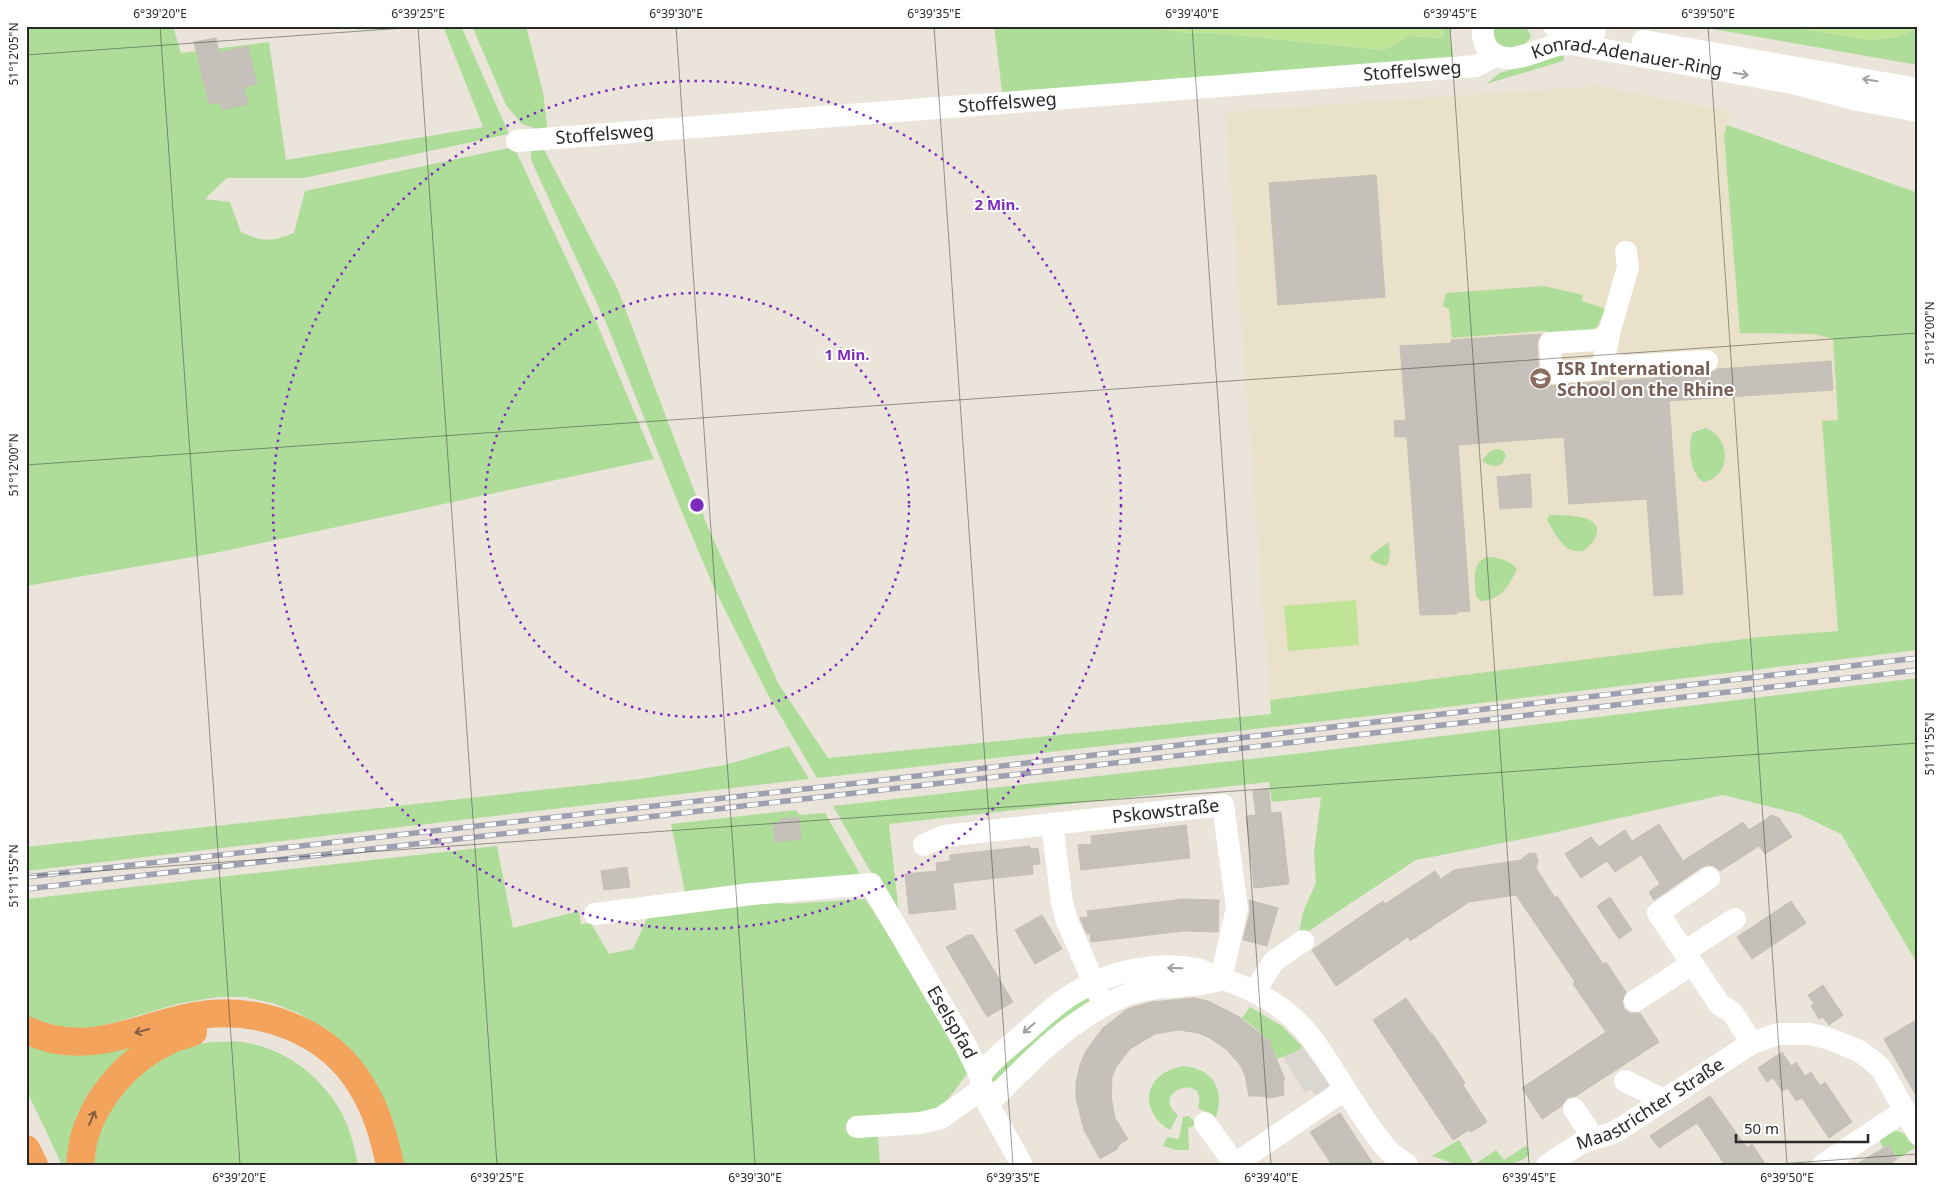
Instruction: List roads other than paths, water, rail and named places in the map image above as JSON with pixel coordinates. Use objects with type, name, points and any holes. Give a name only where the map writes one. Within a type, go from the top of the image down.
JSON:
[{"type":"highway","points":[[26,1030],[39,1036],[69,1043],[102,1041],[195,1016],[226,1014],[259,1016],[290,1025],[318,1041],[344,1062],[362,1086],[383,1134],[390,1165]]},
{"type":"highway","points":[[80,1165],[84,1138],[98,1106],[116,1079],[141,1057],[168,1041],[198,1030],[228,1027],[257,1029],[283,1038],[309,1052],[331,1070],[348,1092],[361,1118],[372,1165]]},
{"type":"highway","points":[[26,1149],[34,1165]]},
{"type":"street","points":[[1484,26],[1483,37],[1486,48],[1496,56]]},
{"type":"street","name":"Konrad-Adenauer-Ring","points":[[1496,56],[1514,58],[1559,44],[1567,31],[1794,75],[1918,89]]},
{"type":"street","name":"Stoffelsweg","points":[[517,140],[1476,66],[1496,56]]},
{"type":"street","name":"Konrad-Adenauer-Ring","points":[[1794,75],[1858,100],[1918,111]]},
{"type":"street","points":[[1610,330],[1605,337],[1597,340],[1550,343],[1552,373],[1597,369],[1603,364],[1610,330],[1628,267],[1626,252]]},
{"type":"street","points":[[1603,364],[1626,366],[1707,361]]},
{"type":"street","name":"Pskowstraße","points":[[924,845],[944,836],[1223,805],[1237,908],[1221,979]]},
{"type":"street","points":[[1052,824],[1062,903],[1067,921],[1104,1005]]},
{"type":"street","points":[[1710,878],[1658,913],[1720,1005],[1732,1012],[1752,1043]]},
{"type":"street","name":"Eselspfad","points":[[595,914],[752,894],[871,884],[966,1046],[983,1089],[1022,1165]]},
{"type":"street","points":[[1635,1001],[1661,984],[1688,958],[1735,919]]},
{"type":"street","points":[[1254,992],[1274,961],[1303,941]]},
{"type":"street","points":[[983,1089],[994,1060],[1052,1008],[1072,994],[1114,975],[1156,967],[1198,970],[1254,992],[1274,1004],[1300,1026],[1320,1050],[1344,1090],[1374,1132],[1388,1150],[1407,1165]]},
{"type":"street","points":[[857,1127],[921,1123],[941,1118],[983,1089],[1011,1080],[1063,1034],[1083,1018],[1104,1005],[1140,991],[1176,986],[1197,986],[1221,979]]},
{"type":"street","name":"Maastrichter Straße","points":[[1554,1157],[1581,1143],[1615,1132],[1752,1043],[1765,1037],[1793,1033],[1819,1036],[1860,1052],[1882,1070],[1918,1134]]},
{"type":"street","points":[[1625,1081],[1664,1100]]},
{"type":"street","points":[[1205,1123],[1235,1164],[1344,1090]]},
{"type":"street","points":[[1574,1109],[1587,1128],[1589,1140]]},
{"type":"street","points":[[1823,1165],[1904,1111]]},
{"type":"railway","points":[[26,877],[849,784],[1918,658]]},
{"type":"railway","points":[[26,889],[1918,670]]},
{"type":"place","name":"ISR International School on the Rhine","points":[[1541,379]]}]
